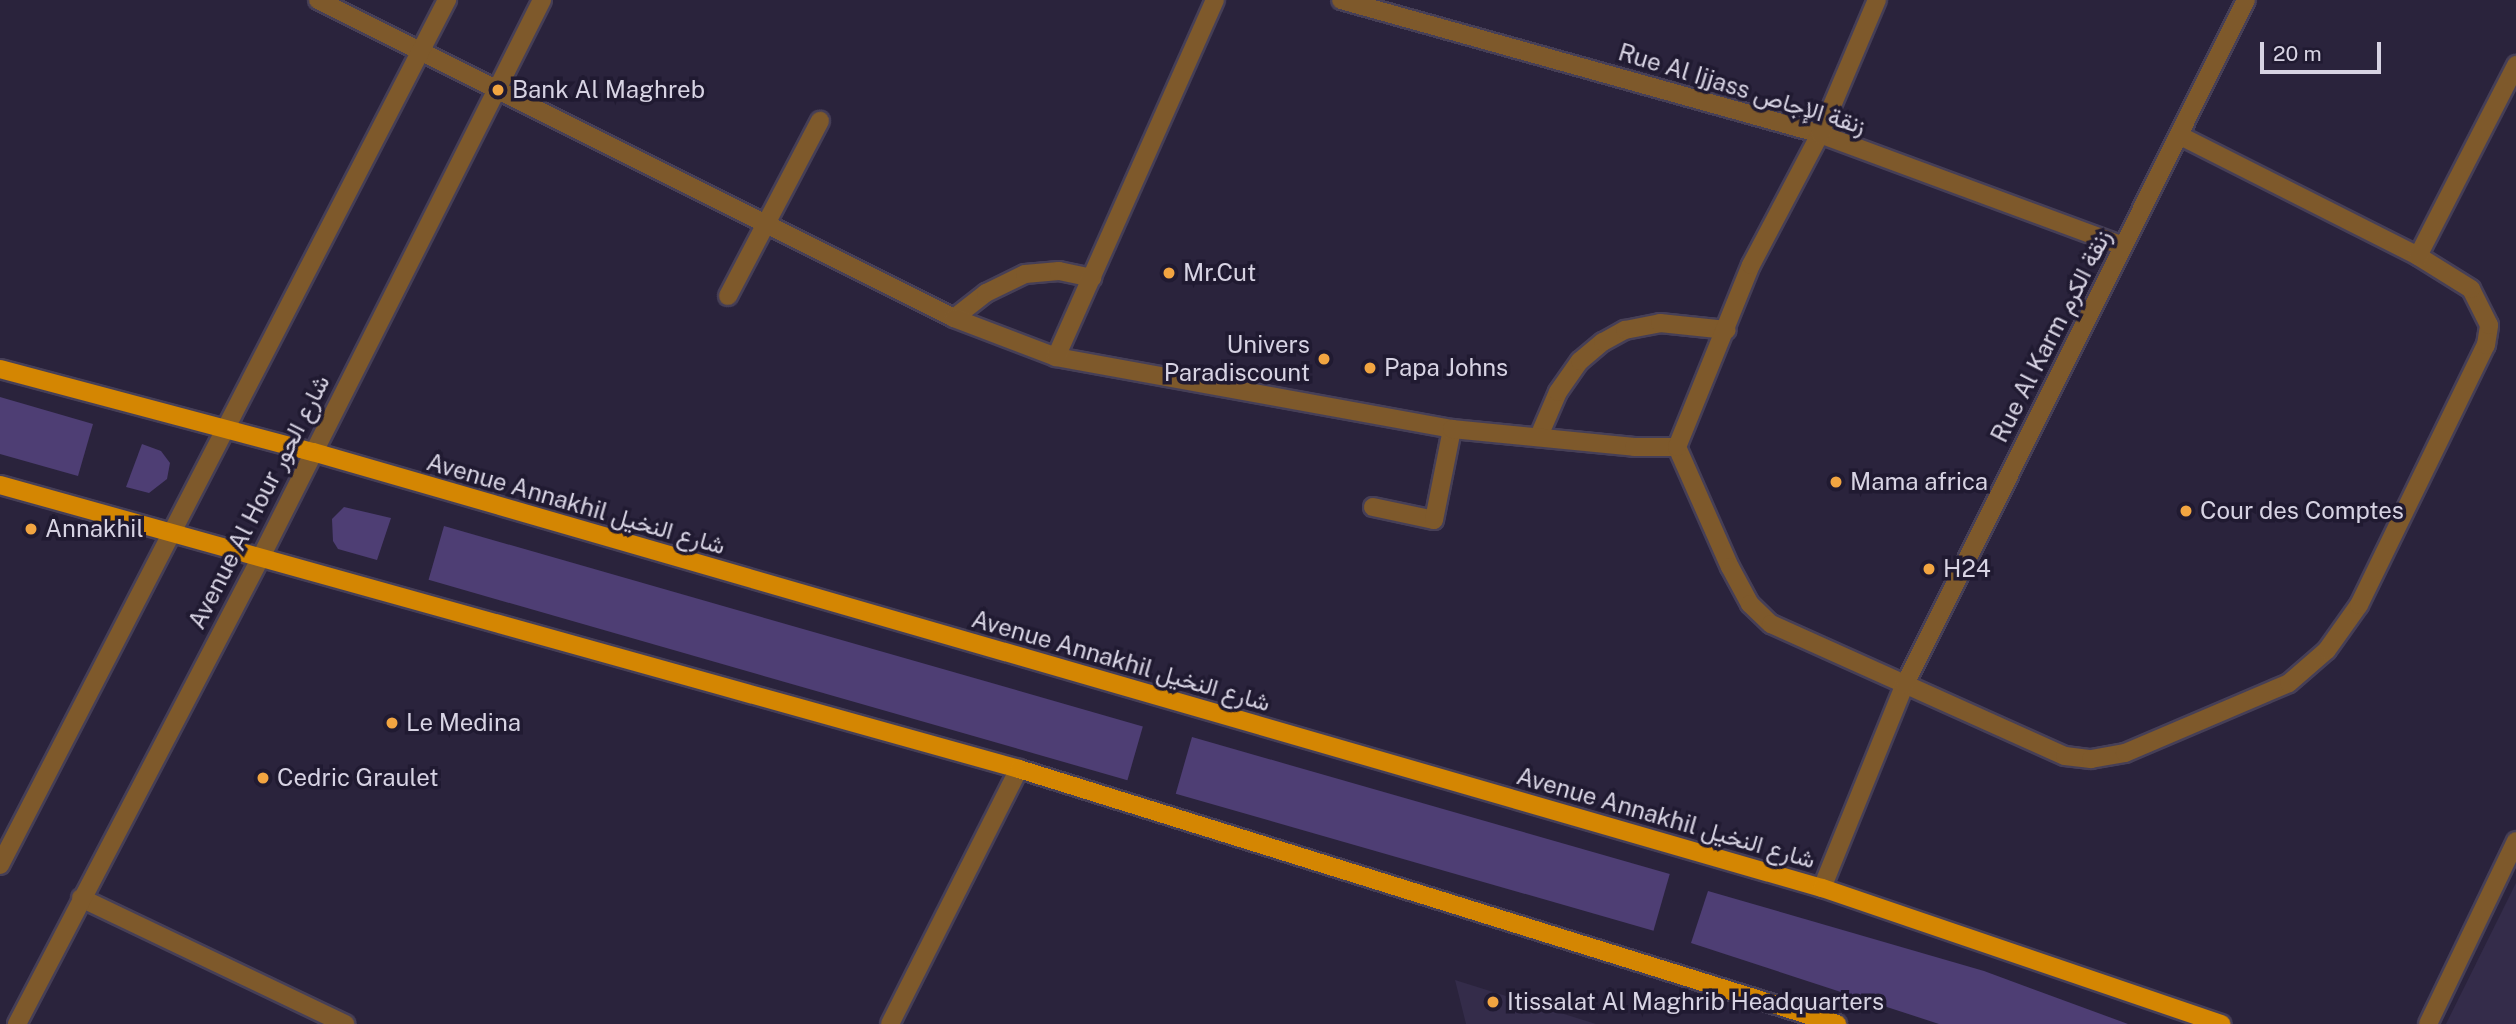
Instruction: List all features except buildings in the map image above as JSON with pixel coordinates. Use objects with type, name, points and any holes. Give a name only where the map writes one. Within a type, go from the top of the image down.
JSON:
[{"type":"main road","name":"Avenue Annakhil شارع النخيل","points":[[0,369],[313,452],[1822,888],[2222,1024]]},
{"type":"main road","points":[[0,485],[1019,769],[1837,1024]]},
{"type":"street","points":[[318,0],[954,318],[1056,357],[1452,429],[1677,447]]},
{"type":"street","points":[[0,865],[447,0]]},
{"type":"street","name":"Avenue Al Hour شارع الحور","points":[[17,1024],[260,559],[542,0]]},
{"type":"street","points":[[1056,357],[1215,0]]},
{"type":"street","name":"Rue Al Ijjass زنقة الإجاص","points":[[1341,0],[1820,134],[2123,246]]},
{"type":"street","points":[[1877,0],[1820,134],[1751,265],[1727,330],[1677,447],[1750,604],[1771,624],[2065,755],[2091,759],[2125,753],[2289,683],[2327,650],[2359,605],[2486,345],[2488,326],[2472,289],[2418,256],[2180,136]]},
{"type":"street","name":"Rue Al Karm زنقة الكرم","points":[[1822,888],[1905,684],[2246,0]]},
{"type":"street","points":[[2418,256],[2516,65]]},
{"type":"street","points":[[728,296],[764,221],[820,121]]},
{"type":"street","points":[[954,318],[985,293],[1025,274],[1059,271],[1092,278]]},
{"type":"street","points":[[1539,436],[1558,392],[1580,361],[1603,342],[1625,330],[1660,323],[1727,330]]},
{"type":"street","points":[[1373,507],[1434,520],[1452,429]]},
{"type":"street","points":[[890,1024],[1019,769]]},
{"type":"street","points":[[2428,1024],[2516,841]]},
{"type":"street","points":[[81,898],[345,1024]]},
{"type":"shaded area","points":[[0,397],[93,424],[78,476],[0,454]]},
{"type":"shaded area","points":[[142,444],[161,451],[170,463],[167,479],[149,493],[126,487]]},
{"type":"shaded area","points":[[344,507],[391,518],[377,560],[338,549],[333,541],[332,519]]},
{"type":"shaded area","points":[[444,526],[1143,726],[1127,780],[429,580]]},
{"type":"shaded area","points":[[1192,737],[1670,874],[1653,931],[1176,794]]},
{"type":"shaded area","points":[[2516,883],[2516,1024],[2446,1024]]},
{"type":"shaded area","points":[[1708,891],[1984,971],[2128,1024],[1939,1024],[1691,943]]},
{"type":"shaded area","name":"Itissalat Al Maghrib Headquarters","points":[[1455,980],[1596,1024],[1466,1024]]},
{"type":"place","name":"Bank Al Maghreb","points":[[498,90]]},
{"type":"place","name":"Mr.Cut","points":[[1169,273]]},
{"type":"place","name":"Univers Paradiscount","points":[[1324,359]]},
{"type":"place","name":"Papa Johns","points":[[1370,368]]},
{"type":"place","name":"Mama africa","points":[[1836,482]]},
{"type":"place","name":"Cour des Comptes","points":[[2186,511]]},
{"type":"place","name":"Annakhil","points":[[31,529]]},
{"type":"place","name":"H24","points":[[1929,569]]},
{"type":"place","name":"Le Medina","points":[[392,723]]},
{"type":"place","name":"Cedric Graulet","points":[[263,778]]},
{"type":"place","name":"Itissalat Al Maghrib Headquarters","points":[[1493,1002]]}]
